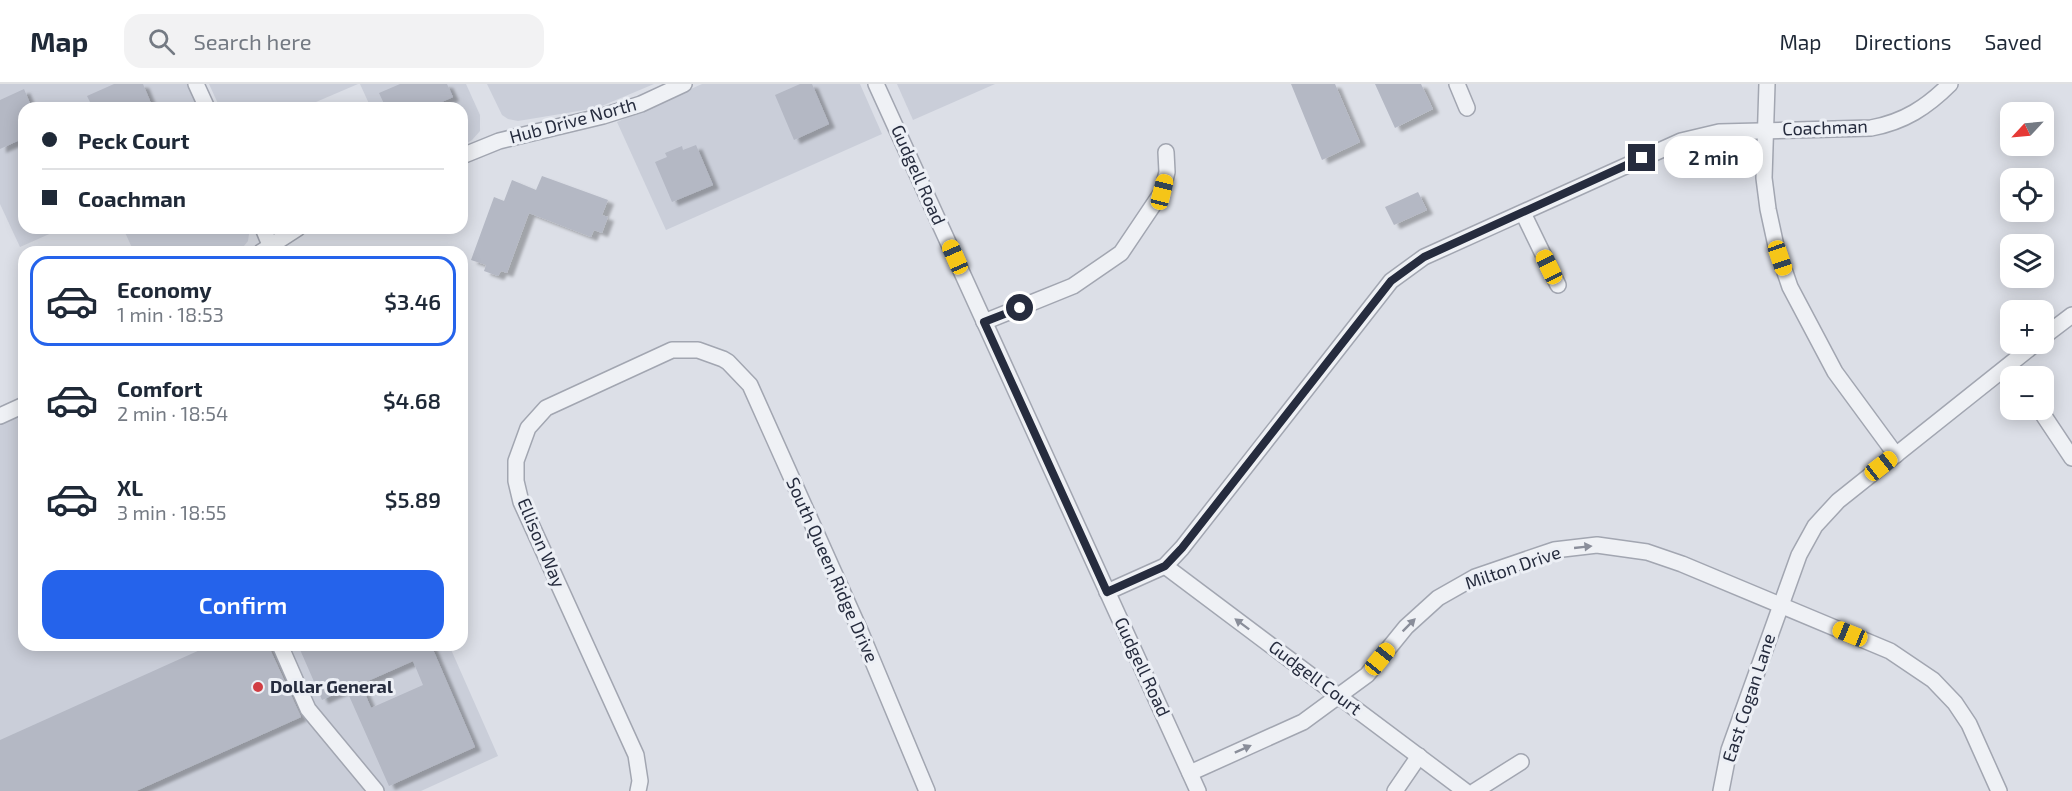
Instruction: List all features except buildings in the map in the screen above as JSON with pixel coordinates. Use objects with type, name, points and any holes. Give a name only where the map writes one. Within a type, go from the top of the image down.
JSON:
[{"type":"street","points":[[196,84],[204,102]]},
{"type":"street","name":"Hub Drive North","points":[[468,154],[499,141],[603,116],[641,104],[684,84]]},
{"type":"street","name":"Gudgell Road","points":[[876,84],[1198,791]]},
{"type":"street","points":[[1456,84],[1467,108]]},
{"type":"street","points":[[1767,84],[1764,178],[1776,246],[1790,287],[1835,372],[1896,455]]},
{"type":"street","name":"Coachman","points":[[1107,592],[1165,566],[1182,548],[1391,281],[1424,257],[1681,141],[1719,132],[1871,128],[1887,125],[1918,112],[1950,84]]},
{"type":"street","points":[[984,322],[1073,286],[1121,253],[1162,192],[1167,172],[1166,152]]},
{"type":"street","points":[[1523,213],[1558,285]]},
{"type":"street","points":[[269,246],[288,234]]},
{"type":"street","points":[[2054,329],[2072,315]]},
{"type":"street","name":"Ellison Way","points":[[638,791],[640,781],[636,754],[521,502],[516,482],[516,461],[528,428],[546,408],[672,350],[698,350],[723,359]]},
{"type":"street","name":"East Cogan Lane","points":[[2015,366],[2026,354]]},
{"type":"street","name":"South Queen Ridge Drive","points":[[723,359],[750,385],[861,633],[927,791]]},
{"type":"street","name":"East Cogan Lane","points":[[1721,791],[1729,750],[1780,605],[1799,555],[1815,526],[1838,501],[2000,378]]},
{"type":"street","points":[[0,416],[18,408]]},
{"type":"street","points":[[2047,420],[2072,458]]},
{"type":"street","name":"Milton Drive","points":[[1190,773],[1303,722],[1339,697],[1366,675],[1406,627],[1438,598],[1475,578],[1554,550],[1597,545],[1647,552],[1682,564],[1890,651],[1933,680],[1955,703],[1969,724],[1999,791]]},
{"type":"street","name":"Gudgell Court","points":[[1165,566],[1465,791]]},
{"type":"street","points":[[283,651],[308,709],[376,791]]},
{"type":"street","points":[[1395,791],[1419,756]]},
{"type":"street","points":[[1475,791],[1521,762]]},
{"type":"shaded area","points":[[0,84],[187,84],[195,102],[18,102],[18,234],[49,234],[20,246],[0,204]]},
{"type":"shaded area","points":[[209,84],[358,84],[316,102],[217,102]]},
{"type":"shaded area","points":[[360,84],[466,84],[480,115],[480,131],[468,142],[468,102],[368,102]]},
{"type":"shaded area","points":[[487,84],[654,84],[597,108],[518,121],[502,115]]},
{"type":"shaded area","points":[[702,84],[860,84],[882,134],[666,230],[617,122]]},
{"type":"shaded area","points":[[897,84],[995,84],[913,120]]},
{"type":"shaded area","points":[[126,234],[249,234],[248,241],[244,246],[131,246]]},
{"type":"shaded area","points":[[18,415],[18,651],[452,651],[498,756],[421,791],[0,791],[0,423]]},
{"type":"place","name":"Dollar General","points":[[258,687]]},
{"type":"route","points":[[1020,308],[984,322],[1107,592],[1165,566],[1182,548],[1391,281],[1424,257],[1642,158]]}]
